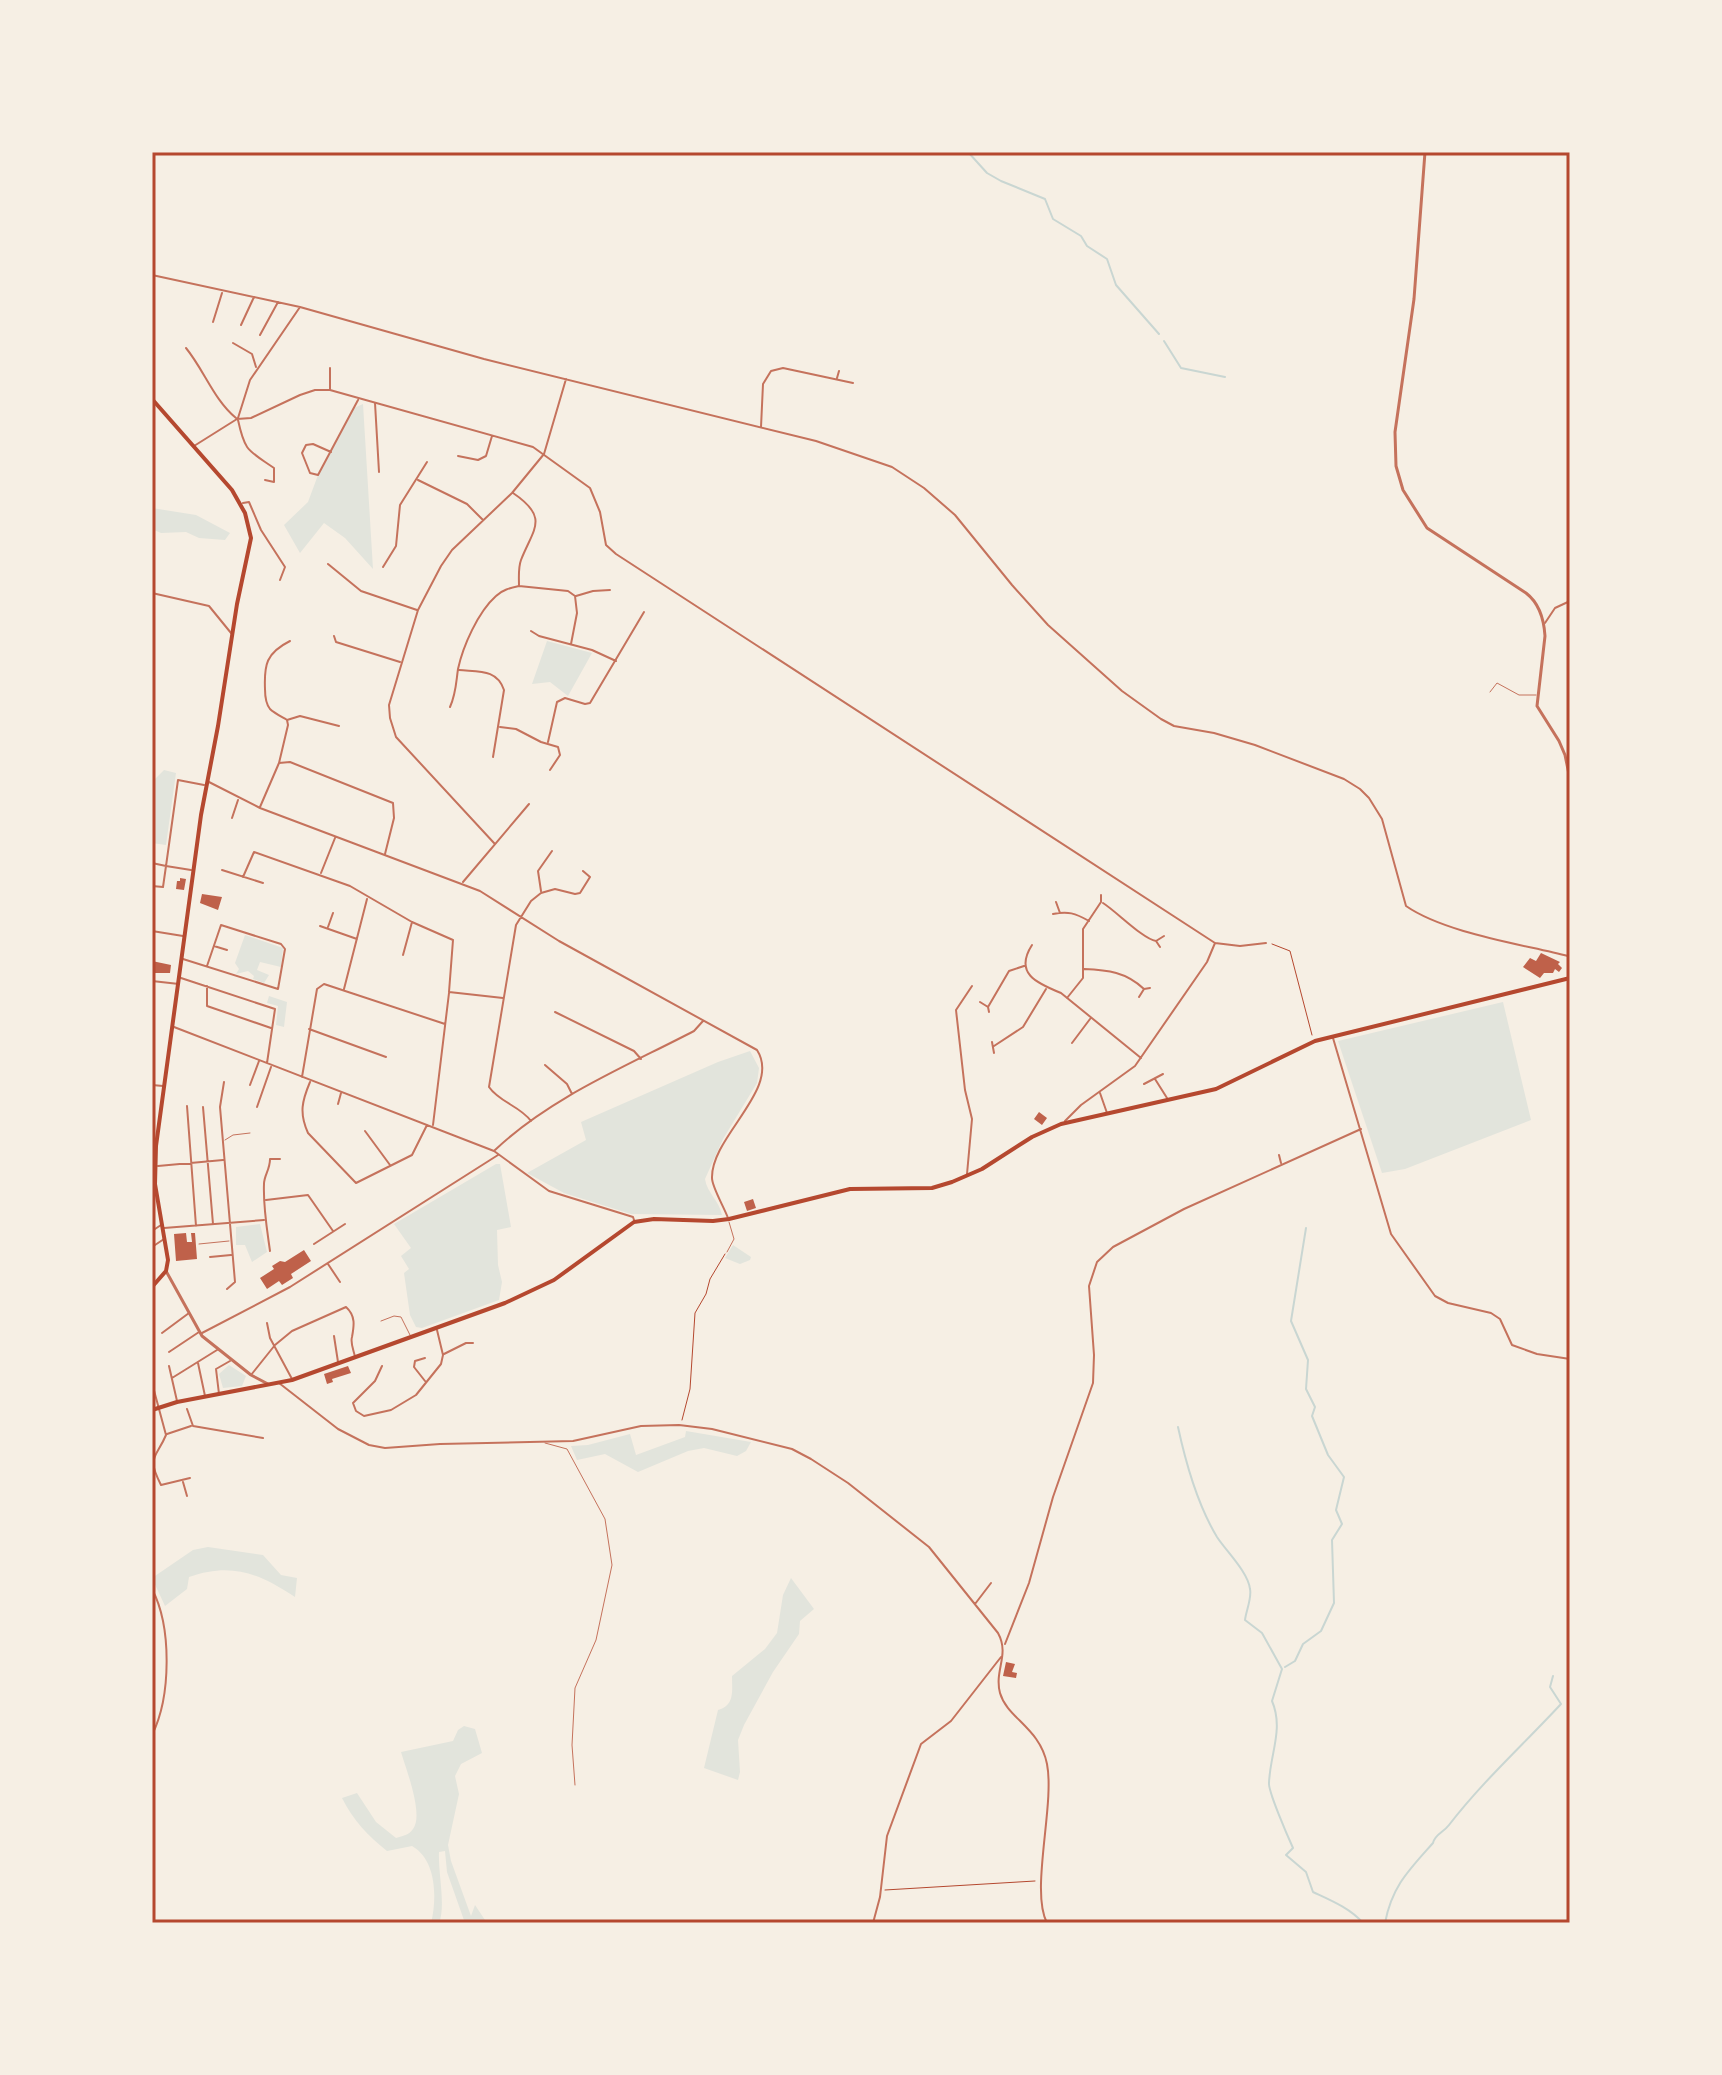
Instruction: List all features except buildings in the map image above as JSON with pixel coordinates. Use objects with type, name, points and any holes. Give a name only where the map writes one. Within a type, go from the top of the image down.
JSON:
[{"type":"main road","points":[[152,399],[232,490],[245,513],[251,538],[192,870],[154,1166],[154,1184],[168,1260],[166,1271],[152,1287]]},
{"type":"main road","points":[[155,1409],[292,1380],[437,1329],[554,1280],[634,1222],[729,1219],[850,1189],[932,1188],[967,1176],[1032,1137],[1061,1124],[1216,1089],[1313,1042],[1391,1020],[1570,978]]},
{"type":"street","points":[[1425,152],[1414,299],[1395,432],[1396,466],[1403,490],[1427,528],[1535,602],[1544,625],[1545,642],[1537,706],[1565,755],[1570,779]]},
{"type":"street","points":[[152,275],[300,307],[566,379],[816,441],[892,467],[908,476],[955,515],[1026,603],[1122,691],[1174,726],[1234,738],[1344,779],[1360,789],[1382,819],[1406,906],[1451,926],[1569,954],[1570,970]]},
{"type":"street","points":[[213,322],[222,290]]},
{"type":"street","points":[[241,325],[254,297]]},
{"type":"street","points":[[260,335],[278,302]]},
{"type":"street","points":[[237,419],[256,369],[300,307]]},
{"type":"street","points":[[233,343],[252,354],[256,369]]},
{"type":"street","points":[[186,348],[237,419],[244,442],[253,457],[274,468],[274,482],[265,480]]},
{"type":"street","points":[[330,368],[330,390]]},
{"type":"street","points":[[761,428],[763,384],[771,371],[783,368],[853,383]]},
{"type":"street","points":[[837,379],[839,371]]},
{"type":"street","points":[[494,843],[396,737],[389,705],[418,610],[452,550],[512,493],[544,454],[566,379]]},
{"type":"street","points":[[193,447],[237,419],[251,418],[315,390],[330,390],[533,447],[590,488],[600,512],[606,545],[616,554],[1215,943],[1240,946],[1267,943]]},
{"type":"street","points":[[331,452],[313,444],[306,445],[302,453],[310,473],[318,475],[331,452],[359,398]]},
{"type":"street","points":[[375,403],[379,472]]},
{"type":"street","points":[[458,456],[478,460],[486,456],[492,436]]},
{"type":"street","points":[[383,567],[396,546],[400,505],[427,462]]},
{"type":"street","points":[[417,479],[467,504],[484,521]]},
{"type":"street","points":[[512,493],[528,506],[536,518],[536,532],[520,562],[519,586]]},
{"type":"street","points":[[240,504],[249,502],[261,530],[285,567],[280,580]]},
{"type":"street","points":[[328,564],[361,591],[418,610]]},
{"type":"street","points":[[450,707],[456,692],[458,670],[474,629],[498,593],[519,586],[568,591],[575,596],[577,613],[571,644]]},
{"type":"street","points":[[575,596],[610,590]]},
{"type":"street","points":[[152,593],[209,606],[232,634]]},
{"type":"street","points":[[1544,625],[1555,608],[1570,601]]},
{"type":"street","points":[[548,742],[557,702],[565,698],[590,703],[644,612]]},
{"type":"street","points":[[531,631],[617,661]]},
{"type":"street","points":[[334,636],[336,642],[401,662]]},
{"type":"street","points":[[287,720],[270,708],[265,697],[264,667],[267,658],[277,648],[290,641]]},
{"type":"street","points":[[458,670],[491,673],[497,676],[504,690],[493,757]]},
{"type":"street","points":[[287,720],[300,716],[339,726]]},
{"type":"street","points":[[260,808],[279,763],[287,720]]},
{"type":"street","points":[[499,727],[508,726],[558,747],[560,755],[550,770]]},
{"type":"street","points":[[279,763],[290,762],[393,803],[394,818],[385,855]]},
{"type":"street","points":[[152,886],[163,887],[178,780],[206,783],[226,789],[260,808],[462,884],[757,1050],[764,1067],[761,1083],[730,1132],[712,1173],[713,1187],[729,1219]]},
{"type":"street","points":[[232,818],[239,799]]},
{"type":"street","points":[[462,884],[529,804]]},
{"type":"street","points":[[321,874],[335,837]]},
{"type":"street","points":[[541,893],[538,871],[552,851]]},
{"type":"street","points":[[243,877],[254,852],[321,874],[360,891],[367,898],[412,922],[453,940],[433,1127]]},
{"type":"street","points":[[152,863],[192,870]]},
{"type":"street","points":[[222,870],[263,883]]},
{"type":"street","points":[[583,871],[595,879]]},
{"type":"street","points":[[531,1121],[489,1087],[516,925],[541,893],[555,889],[580,893],[590,877]]},
{"type":"street","points":[[1067,998],[1083,978],[1082,936],[1101,902],[1101,895]]},
{"type":"street","points":[[344,989],[367,898]]},
{"type":"street","points":[[1056,902],[1060,913]]},
{"type":"street","points":[[1101,902],[1139,929],[1149,940],[1156,941],[1164,936]]},
{"type":"street","points":[[328,929],[333,913]]},
{"type":"street","points":[[1053,914],[1076,913],[1089,921]]},
{"type":"street","points":[[403,955],[412,922]]},
{"type":"street","points":[[181,959],[278,989],[284,945],[221,925],[207,966]]},
{"type":"street","points":[[320,926],[357,939]]},
{"type":"street","points":[[152,931],[184,936]]},
{"type":"street","points":[[1156,941],[1160,947]]},
{"type":"street","points":[[1061,1124],[1135,1066],[1207,962],[1215,943]]},
{"type":"street","points":[[1032,945],[1025,956],[1024,966],[1032,977],[1067,998],[1141,1058]]},
{"type":"street","points":[[214,946],[227,950]]},
{"type":"street","points":[[1029,950],[1035,955]]},
{"type":"street","points":[[989,1012],[988,1007],[1009,971],[1024,966]]},
{"type":"street","points":[[1084,969],[1110,970],[1123,974],[1144,989],[1150,988]]},
{"type":"street","points":[[152,981],[179,981],[207,986],[275,1009],[269,1065],[257,1107]]},
{"type":"street","points":[[302,1077],[319,986],[329,984],[445,1024]]},
{"type":"street","points":[[207,986],[207,1006],[272,1028]]},
{"type":"street","points":[[967,1176],[972,1119],[965,1090],[956,1010],[972,986]]},
{"type":"street","points":[[994,1046],[1023,1027],[1047,987]]},
{"type":"street","points":[[1139,997],[1144,989]]},
{"type":"street","points":[[449,992],[503,998]]},
{"type":"street","points":[[980,1002],[988,1007]]},
{"type":"street","points":[[555,1012],[634,1051],[641,1059]]},
{"type":"street","points":[[1072,1043],[1091,1018]]},
{"type":"street","points":[[494,1151],[572,1094],[694,1031],[703,1021]]},
{"type":"street","points":[[173,1027],[494,1151],[549,1191],[633,1217],[634,1222]]},
{"type":"street","points":[[309,1029],[386,1057]]},
{"type":"street","points":[[1332,1037],[1391,1234],[1435,1296],[1448,1303],[1491,1313],[1500,1319],[1512,1345],[1537,1354],[1570,1359]]},
{"type":"street","points":[[992,1042],[994,1053]]},
{"type":"street","points":[[250,1085],[259,1061]]},
{"type":"street","points":[[545,1065],[567,1084],[572,1094]]},
{"type":"street","points":[[1144,1084],[1163,1074]]},
{"type":"street","points":[[1155,1079],[1167,1100]]},
{"type":"street","points":[[310,1081],[301,1107],[305,1126],[351,1180],[361,1182],[415,1152],[427,1125]]},
{"type":"street","points":[[224,1082],[220,1107],[235,1282],[227,1289]]},
{"type":"street","points":[[152,1085],[164,1086]]},
{"type":"street","points":[[1099,1092],[1107,1115]]},
{"type":"street","points":[[338,1104],[341,1093]]},
{"type":"street","points":[[187,1106],[196,1226]]},
{"type":"street","points":[[203,1107],[213,1224]]},
{"type":"street","points":[[1047,1923],[1043,1916],[1042,1880],[1049,1787],[1047,1763],[1034,1732],[1002,1698],[999,1683],[1004,1645],[1029,1583],[1053,1497],[1093,1383],[1089,1286],[1097,1262],[1113,1247],[1141,1231],[1361,1129]]},
{"type":"street","points":[[365,1131],[391,1166]]},
{"type":"street","points":[[369,1136],[376,1131]]},
{"type":"street","points":[[169,1352],[290,1287],[499,1154]]},
{"type":"street","points":[[1279,1155],[1281,1164]]},
{"type":"street","points":[[270,1251],[263,1182],[269,1172],[270,1159],[280,1159]]},
{"type":"street","points":[[154,1166],[224,1160]]},
{"type":"street","points":[[265,1200],[308,1195],[333,1231]]},
{"type":"street","points":[[152,1209],[159,1204]]},
{"type":"street","points":[[152,1231],[163,1226],[265,1220]]},
{"type":"street","points":[[314,1244],[345,1224]]},
{"type":"street","points":[[152,1247],[165,1238]]},
{"type":"street","points":[[210,1257],[233,1255]]},
{"type":"street","points":[[327,1263],[340,1282]]},
{"type":"street","points":[[166,1271],[200,1333],[231,1360],[268,1384]]},
{"type":"street","points":[[251,1375],[275,1345],[292,1331],[346,1307],[351,1311],[355,1327],[351,1338],[356,1358]]},
{"type":"street","points":[[162,1333],[189,1313]]},
{"type":"street","points":[[267,1323],[270,1338],[292,1380]]},
{"type":"street","points":[[382,1366],[369,1388],[351,1403],[364,1416],[377,1415],[416,1395],[441,1364],[443,1355],[437,1329]]},
{"type":"street","points":[[334,1336],[339,1364]]},
{"type":"street","points":[[443,1355],[466,1343],[473,1343]]},
{"type":"street","points":[[172,1378],[218,1349]]},
{"type":"street","points":[[425,1358],[415,1361],[414,1367],[425,1381]]},
{"type":"street","points":[[219,1394],[216,1369],[231,1360]]},
{"type":"street","points":[[198,1362],[206,1396]]},
{"type":"street","points":[[169,1366],[177,1402]]},
{"type":"street","points":[[278,1382],[338,1429],[377,1447],[395,1449],[440,1444],[573,1441],[658,1425],[679,1425],[771,1443],[811,1459],[848,1483],[929,1547],[1004,1645]]},
{"type":"street","points":[[152,1383],[155,1409],[166,1435]]},
{"type":"street","points":[[187,1409],[193,1426]]},
{"type":"street","points":[[190,1478],[161,1485],[152,1461],[166,1435],[193,1426],[263,1438]]},
{"type":"street","points":[[182,1480],[187,1496]]},
{"type":"street","points":[[975,1604],[991,1583]]},
{"type":"street","points":[[152,1589],[162,1609],[166,1644],[164,1684],[152,1735]]},
{"type":"street","points":[[873,1923],[881,1890],[887,1836],[921,1744],[951,1721],[1002,1656]]},
{"type":"lane","points":[[1490,692],[1497,683],[1519,695],[1537,696]]},
{"type":"lane","points":[[223,1141],[233,1135],[250,1133]]},
{"type":"lane","points":[[727,1252],[734,1239],[729,1219]]},
{"type":"lane","points":[[199,1244],[231,1241]]},
{"type":"lane","points":[[381,1321],[401,1317],[411,1337]]},
{"type":"lane","points":[[543,1442],[567,1449],[605,1519],[612,1565],[596,1640],[575,1688],[572,1745],[575,1785]]},
{"type":"path","points":[[1267,943],[1290,951],[1313,1042]]},
{"type":"path","points":[[679,1425],[690,1389],[695,1313],[710,1279],[727,1252]]},
{"type":"path","points":[[881,1890],[1042,1880]]},
{"type":"shaded area","points":[[363,404],[373,569],[345,538],[324,523],[300,553],[284,525],[308,502],[318,475],[354,408]]},
{"type":"shaded area","points":[[152,508],[196,515],[230,533],[225,540],[199,538],[186,532],[161,533],[152,529]]},
{"type":"shaded area","points":[[547,641],[592,653],[568,696],[550,682],[532,684]]},
{"type":"shaded area","points":[[164,770],[176,773],[166,845],[152,843],[152,782]]},
{"type":"shaded area","points":[[245,935],[283,948],[281,967],[260,962],[257,970],[269,975],[264,983],[253,979],[254,976],[248,971],[236,974],[239,969],[235,963]]},
{"type":"shaded area","points":[[269,996],[287,1002],[284,1027],[276,1025],[278,1006],[267,1003]]},
{"type":"shaded area","points":[[1503,1002],[1531,1120],[1405,1169],[1382,1173],[1338,1041]]},
{"type":"shaded area","points":[[750,1051],[759,1068],[757,1083],[723,1139],[705,1179],[722,1215],[631,1214],[564,1193],[527,1173],[586,1140],[581,1122]]},
{"type":"shaded area","points":[[500,1164],[511,1227],[497,1230],[502,1282],[499,1300],[422,1328],[416,1327],[410,1315],[404,1273],[409,1269],[401,1256],[411,1248],[394,1224]]},
{"type":"shaded area","points":[[260,1224],[267,1252],[252,1262],[245,1245],[236,1245],[236,1227]]},
{"type":"shaded area","points":[[733,1245],[751,1257],[750,1260],[740,1264],[725,1258]]},
{"type":"shaded area","points":[[229,1365],[246,1376],[242,1386],[223,1388],[219,1374]]},
{"type":"shaded area","points":[[686,1431],[751,1442],[746,1451],[737,1456],[704,1448],[688,1451],[638,1472],[605,1454],[577,1460],[571,1446],[588,1445],[630,1434],[636,1455],[685,1437]]},
{"type":"shaded area","points":[[208,1547],[263,1555],[281,1575],[297,1578],[295,1597],[257,1576],[218,1570],[189,1577],[187,1589],[165,1606],[152,1578],[193,1550]]},
{"type":"shaded area","points":[[791,1578],[814,1609],[800,1621],[799,1634],[773,1672],[744,1725],[738,1740],[738,1780],[704,1768],[718,1710],[730,1701],[732,1676],[765,1649],[777,1633],[783,1595]]},
{"type":"shaded area","points":[[464,1726],[475,1729],[482,1753],[461,1764],[455,1776],[459,1794],[448,1845],[471,1916],[475,1905],[487,1923],[465,1923],[447,1872],[445,1851],[439,1852],[441,1916],[439,1923],[431,1923],[433,1881],[431,1870],[420,1852],[412,1846],[387,1851],[362,1827],[342,1798],[357,1793],[376,1822],[396,1838],[408,1834],[416,1822],[416,1813],[401,1752],[453,1741],[458,1730]]},
{"type":"waterway","points":[[968,152],[987,173],[1045,199],[1053,219],[1081,236],[1087,246],[1107,259],[1116,285],[1159,334]]},
{"type":"waterway","points":[[1164,341],[1181,368],[1225,377]]},
{"type":"waterway","points":[[1285,1667],[1295,1661],[1303,1644],[1321,1631],[1334,1603],[1332,1540],[1342,1524],[1336,1510],[1344,1477],[1328,1455],[1312,1416],[1315,1407],[1306,1389],[1308,1360],[1291,1321],[1306,1228]]},
{"type":"waterway","points":[[1178,1427],[1204,1511],[1217,1537],[1248,1582],[1250,1596],[1245,1620],[1262,1633],[1282,1669],[1272,1701],[1277,1732],[1269,1783],[1293,1848],[1286,1855],[1306,1872],[1313,1892],[1346,1909],[1363,1923]]},
{"type":"waterway","points":[[1385,1923],[1392,1899],[1409,1870],[1489,1778],[1561,1704],[1550,1687],[1553,1676]]}]
